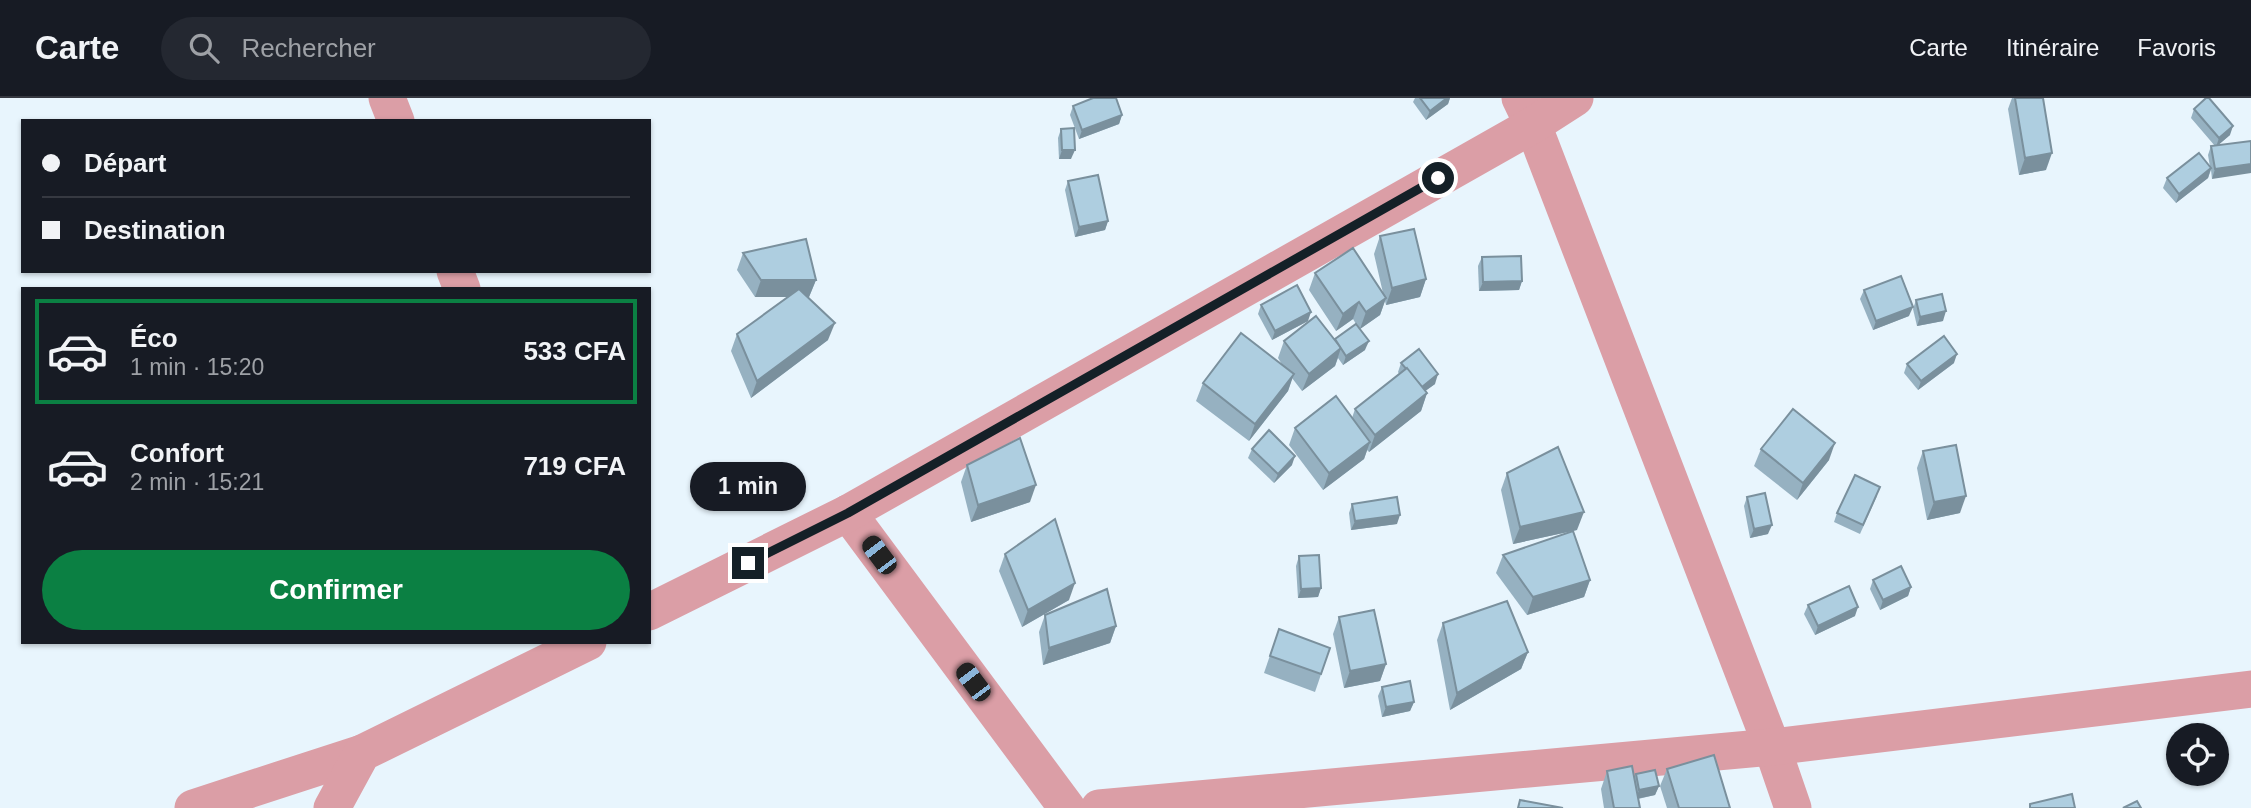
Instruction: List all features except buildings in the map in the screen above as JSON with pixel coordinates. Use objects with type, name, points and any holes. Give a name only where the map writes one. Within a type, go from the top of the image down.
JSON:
[{"type":"street","points":[[387,98],[395,119]]},
{"type":"street","points":[[651,611],[848,513],[1526,111],[1575,98]]},
{"type":"street","points":[[1526,111],[1772,747],[1793,808]]},
{"type":"street","points":[[848,513],[1068,808]]},
{"type":"street","points":[[193,808],[362,753],[584,644]]},
{"type":"street","points":[[1099,808],[1772,747],[2251,689]]},
{"type":"street","points":[[332,808],[362,753]]},
{"type":"route","points":[[748,563],[848,513],[1438,178]]}]
